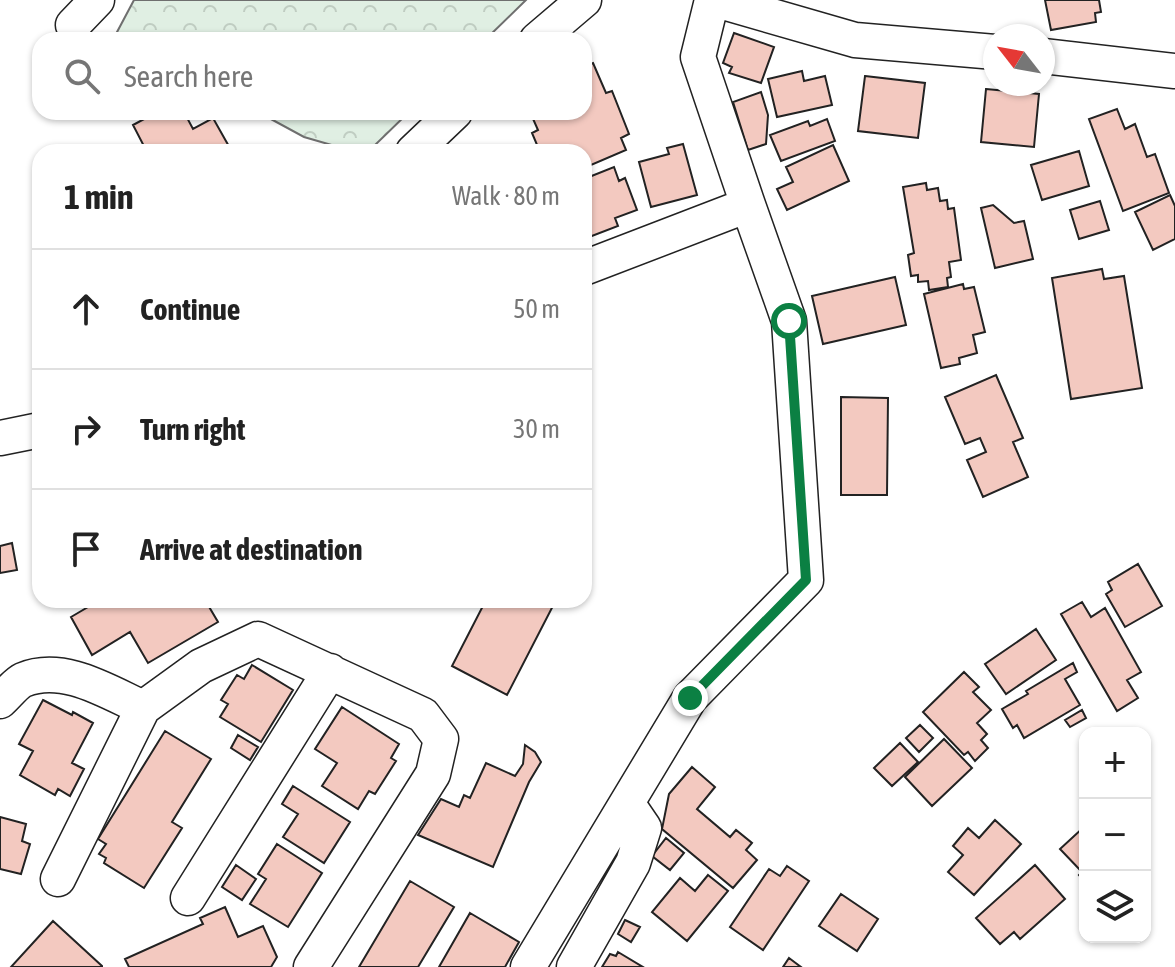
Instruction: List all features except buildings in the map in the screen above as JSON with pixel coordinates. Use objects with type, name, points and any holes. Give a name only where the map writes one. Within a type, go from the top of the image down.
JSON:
[{"type":"street","points":[[73,25],[97,0]]},
{"type":"street","points":[[546,32],[584,0]]},
{"type":"street","points":[[528,967],[690,698],[806,580],[789,321],[698,57],[714,0],[855,40],[983,51]]},
{"type":"street","points":[[1055,57],[1175,71]]},
{"type":"street","points":[[420,144],[446,120]]},
{"type":"street","points":[[592,265],[748,205]]},
{"type":"street","points":[[0,438],[32,432]]},
{"type":"street","points":[[58,879],[143,708],[201,666],[258,639],[423,715],[441,739],[433,774],[311,967]]},
{"type":"street","points":[[188,898],[330,671]]},
{"type":"street","points":[[0,701],[22,680],[54,674],[85,682],[143,708]]},
{"type":"street","points":[[574,967],[633,863],[644,828],[627,803]]},
{"type":"green space","points":[[134,0],[526,0],[493,32],[117,32]]},
{"type":"green space","points":[[273,120],[401,120],[376,144],[328,144],[304,137]]},
{"type":"route","points":[[690,698],[806,580],[789,321]]}]
